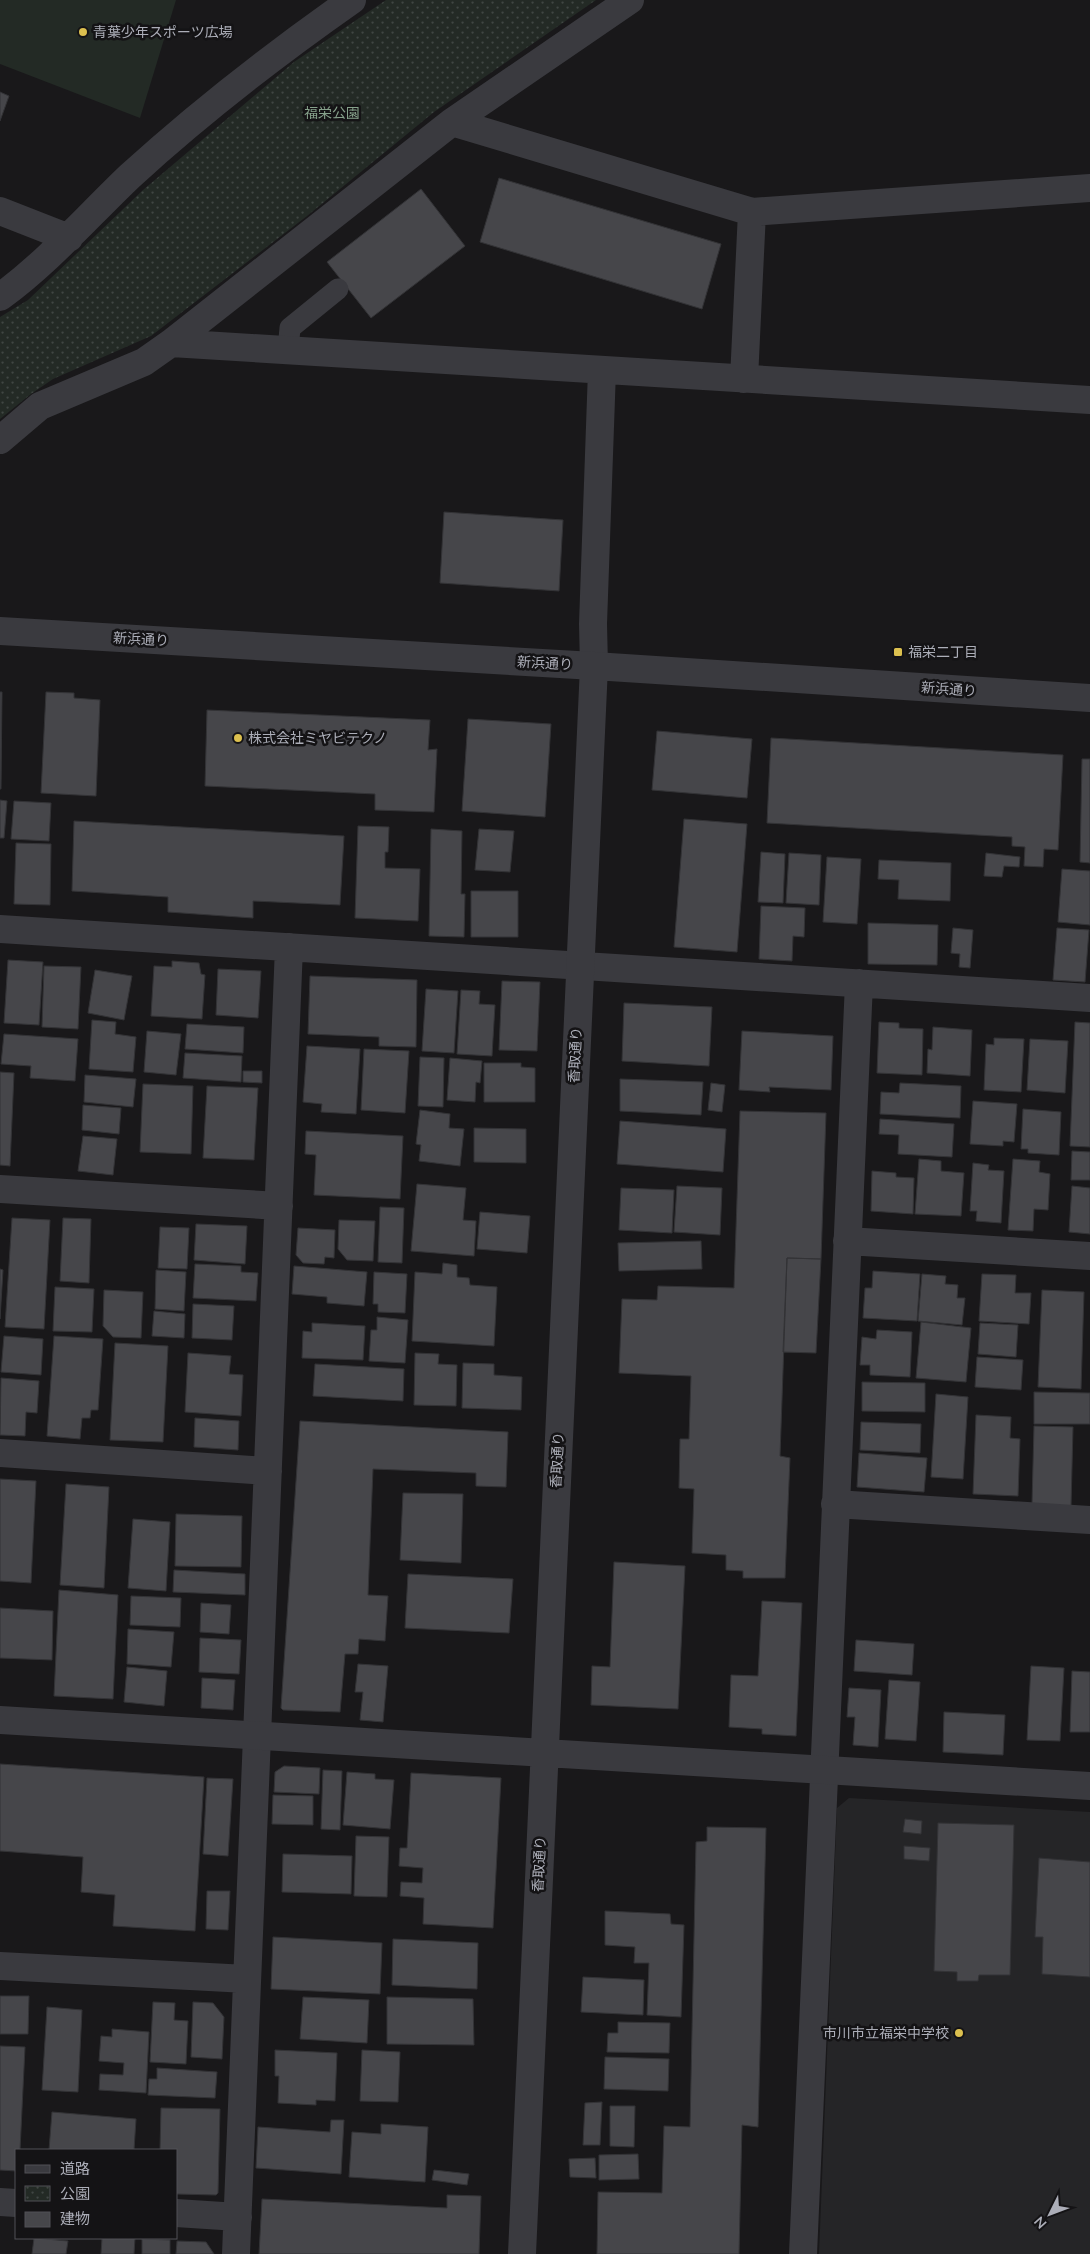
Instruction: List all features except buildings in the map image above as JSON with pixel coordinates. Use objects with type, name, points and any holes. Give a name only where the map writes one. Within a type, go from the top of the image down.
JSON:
[{"type":"street","points":[[0,297],[69,238],[130,177],[180,132],[284,48],[352,0]]},
{"type":"street","points":[[0,440],[40,406],[144,362],[171,343],[452,122],[630,0]]},
{"type":"street","points":[[452,122],[752,212],[1090,188]]},
{"type":"street","points":[[0,211],[69,238]]},
{"type":"street","points":[[744,379],[752,212]]},
{"type":"street","points":[[171,343],[1090,400]]},
{"type":"street","name":"香取通り","points":[[522,2254],[594,666],[593,624],[602,370]]},
{"type":"street","name":"新浜通り","points":[[0,631],[594,666],[1090,698]]},
{"type":"street","points":[[0,929],[1090,998]]},
{"type":"street","points":[[236,2254],[289,947]]},
{"type":"street","points":[[803,2254],[834,1504],[859,983]]},
{"type":"street","points":[[0,1189],[279,1206]]},
{"type":"street","points":[[847,1241],[1090,1256]]},
{"type":"street","points":[[0,1453],[268,1470]]},
{"type":"street","points":[[834,1504],[1090,1520]]},
{"type":"street","points":[[0,1720],[544,1751],[1090,1786]]},
{"type":"street","points":[[0,1966],[247,1979]]},
{"type":"street","points":[[0,2202],[15,2203]]},
{"type":"street","points":[[178,2213],[238,2217]]},
{"type":"lane","points":[[288,350],[290,328],[338,289]]},
{"type":"shaded area","name":"市川市立福栄中学校","points":[[849,1798],[1090,1812],[1090,2254],[819,2254],[837,1808]]},
{"type":"green space","name":"青葉少年スポーツ広場","points":[[0,0],[176,0],[140,118],[0,64]]},
{"type":"green space","name":"福栄公園","points":[[386,0],[596,0],[434,112],[307,216],[151,336],[53,379],[0,419],[0,317],[28,300],[143,190],[294,62]]},
{"type":"place","name":"青葉少年スポーツ広場","points":[[83,32]]},
{"type":"place","name":"福栄二丁目","points":[[898,652]]},
{"type":"place","name":"株式会社ミヤビテクノ","points":[[238,738]]},
{"type":"place","name":"市川市立福栄中学校","points":[[959,2033]]}]
